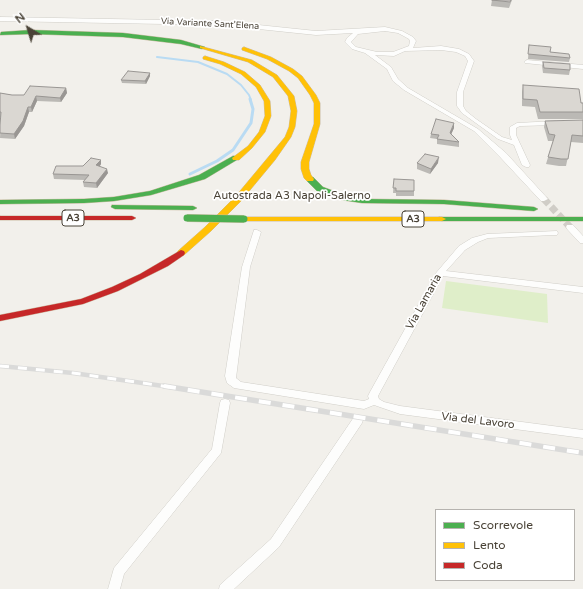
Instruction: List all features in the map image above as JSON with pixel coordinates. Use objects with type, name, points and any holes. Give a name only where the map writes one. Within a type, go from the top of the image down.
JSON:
[{"type":"highway","points":[[0,36],[47,28],[92,29],[152,34],[226,44]]},
{"type":"highway","points":[[0,36],[31,32],[123,35],[181,42],[217,50],[250,61],[275,76],[291,96],[294,111],[292,127],[288,137],[238,199],[208,229],[182,252],[165,264],[122,286],[83,301],[0,318]]},
{"type":"highway","points":[[0,36],[95,43]]},
{"type":"highway","points":[[139,46],[155,45],[185,48],[230,59],[261,74],[274,86],[281,100]]},
{"type":"highway","name":"Autostrada A3 Napoli-Salerno","points":[[237,47],[269,58],[291,70],[300,77],[313,95],[317,103],[317,124],[304,169],[307,176],[320,189],[338,197],[362,201],[451,203],[538,209],[350,208]]},
{"type":"highway","points":[[0,202],[84,201],[114,199],[151,193],[202,177],[217,170],[241,154],[250,147],[262,132],[268,116],[267,100],[258,86],[243,73],[222,63],[195,56]]},
{"type":"highway","name":"A3","points":[[0,207],[197,208]]},
{"type":"highway","name":"Autostrada A3 Napoli-Salerno","points":[[194,228],[214,208],[239,208]]},
{"type":"highway","name":"A3","points":[[0,218],[139,218],[74,223],[0,224]]},
{"type":"highway","name":"Autostrada A3 Napoli-Salerno","points":[[183,218],[583,220]]},
{"type":"highway","points":[[117,278],[149,262]]},
{"type":"highway","points":[[4,308],[72,294]]},
{"type":"street","name":"Via Variante Sant'Elena","points":[[0,19],[227,23],[316,33],[377,29],[393,30],[441,48]]},
{"type":"street","points":[[350,45],[349,39],[356,33],[362,31]]},
{"type":"street","name":"Via Variante Sant'Elena","points":[[316,33],[340,40],[354,48],[368,53]]},
{"type":"street","points":[[389,68],[392,60],[413,44],[411,38]]},
{"type":"street","points":[[368,53],[386,54],[441,48],[462,52],[470,58],[470,64],[460,92],[462,99],[460,106],[464,112],[500,138],[517,144]]},
{"type":"street","points":[[368,53],[389,68],[395,80],[406,89],[452,114],[476,130],[503,155],[544,199]]},
{"type":"street","points":[[527,62],[583,67]]},
{"type":"street","points":[[526,164],[513,135],[513,127],[519,124],[561,124]]},
{"type":"street","points":[[570,227],[583,241]]},
{"type":"street","points":[[257,232],[246,267],[230,380],[238,385],[364,405],[375,401]]},
{"type":"street","name":"Via Lamaria","points":[[375,401],[375,392],[440,273],[467,245],[487,236],[554,233]]},
{"type":"street","points":[[440,273],[583,290]]},
{"type":"street","name":"Via del Lavoro","points":[[375,401],[381,405],[400,410],[583,434]]},
{"type":"street","points":[[114,589],[118,572],[216,450],[224,403]]},
{"type":"street","points":[[225,589],[274,543],[358,420]]},
{"type":"green space","points":[[446,281],[547,294],[548,323],[442,308]]},
{"type":"building","points":[[492,0],[511,0],[510,2]]},
{"type":"building","points":[[529,45],[551,47],[550,52],[569,54],[570,58],[528,54]]},
{"type":"building","points":[[543,62],[570,64],[570,70],[544,68]]},
{"type":"building","points":[[128,71],[150,73],[145,81],[121,80]]},
{"type":"building","points":[[523,85],[579,89],[581,103],[583,103],[583,112],[540,112],[537,100],[523,99]]},
{"type":"building","points":[[30,86],[66,88],[60,98],[36,96],[31,107],[28,107],[23,121],[14,134],[0,133],[0,93],[24,95]]},
{"type":"building","points":[[436,119],[454,123],[450,133],[459,142],[437,139],[439,135],[431,134]]},
{"type":"building","points":[[583,120],[583,136],[572,135],[568,159],[548,157],[555,135],[549,134],[545,121]]},
{"type":"building","points":[[425,154],[439,157],[431,169],[417,163]]},
{"type":"building","points":[[91,158],[101,160],[96,165],[107,169],[96,183],[83,182],[89,175],[53,174],[56,166],[83,166]]},
{"type":"building","points":[[394,179],[414,180],[414,191],[396,191],[396,188],[393,188]]},
{"type":"waterway","points":[[157,57],[198,62],[227,74],[241,85],[251,100]]},
{"type":"waterway","points":[[190,174],[217,161],[233,150],[251,123],[253,109],[250,99]]},
{"type":"tunnel","points":[[544,199],[570,227]]},
{"type":"railway","points":[[0,366],[73,373],[170,387]]},
{"type":"railway","points":[[164,386],[583,453]]},
{"type":"traffic: fast","points":[[1,34],[31,32],[123,35],[181,42],[202,47]]},
{"type":"traffic: fast","points":[[0,202],[84,201],[114,199],[151,193],[202,177],[236,158]]},
{"type":"traffic: fast","points":[[310,179],[320,189],[345,198],[362,201],[444,202],[534,209]]},
{"type":"traffic: fast","points":[[115,207],[193,208]]},
{"type":"traffic: fast","points":[[187,218],[244,219]]},
{"type":"traffic: fast","points":[[442,219],[583,219]]},
{"type":"traffic: slow","points":[[181,253],[238,199],[272,158],[288,137],[292,127],[294,111],[291,96],[275,76],[250,61],[202,47]]},
{"type":"traffic: slow","points":[[244,49],[269,58],[291,70],[300,77],[313,95],[317,103],[317,124],[305,162],[307,176],[310,179]]},
{"type":"traffic: slow","points":[[205,58],[222,63],[243,73],[258,86],[267,101],[268,116],[262,132],[250,147],[236,158]]},
{"type":"traffic: slow","points":[[244,219],[442,219]]},
{"type":"traffic: jam","points":[[0,218],[132,218]]},
{"type":"traffic: jam","points":[[0,318],[83,301],[115,289],[143,276],[181,253]]}]
